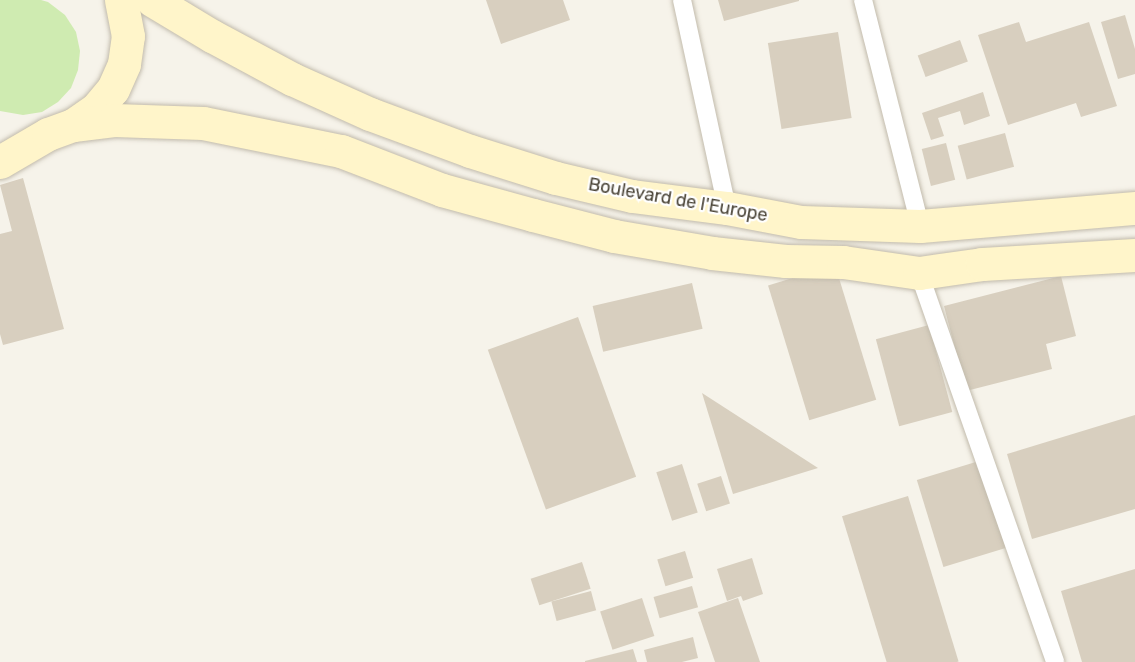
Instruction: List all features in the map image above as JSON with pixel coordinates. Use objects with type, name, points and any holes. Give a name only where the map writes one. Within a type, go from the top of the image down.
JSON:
[{"type":"main road","points":[[0,162],[96,109],[113,89],[124,64],[128,36],[121,0]]},
{"type":"main road","name":"Boulevard de l'Europe","points":[[152,0],[292,79],[370,114],[459,147],[556,178],[632,196],[728,208],[801,222],[920,226],[1135,208]]},
{"type":"main road","points":[[0,132],[23,135],[114,120],[202,123],[341,151],[442,190],[614,236],[712,253],[786,261],[843,262],[919,273],[982,264],[1135,255]]},
{"type":"lane","points":[[682,0],[728,208]]},
{"type":"lane","points":[[863,0],[920,226]]},
{"type":"lane","points":[[919,273],[1055,662]]},
{"type":"green space","points":[[0,0],[48,2],[65,15],[76,32],[80,51],[78,70],[71,88],[58,102],[42,112],[23,115],[0,111]]},
{"type":"building","points":[[486,0],[563,0],[570,20],[501,44]]},
{"type":"building","points":[[718,0],[799,0],[799,1],[724,21]]},
{"type":"building","points":[[1125,15],[1135,49],[1135,74],[1118,79],[1101,22]]},
{"type":"building","points":[[1019,22],[1026,42],[1089,22],[1117,106],[1081,117],[1076,103],[1008,125],[978,35]]},
{"type":"building","points":[[838,32],[852,118],[781,129],[768,43]]},
{"type":"building","points":[[960,40],[968,62],[926,77],[918,55]]},
{"type":"building","points":[[983,92],[990,116],[964,125],[960,111],[938,118],[944,136],[931,140],[922,113]]},
{"type":"building","points":[[1005,133],[1014,167],[967,179],[958,146]]},
{"type":"building","points":[[946,143],[955,180],[931,186],[922,149]]},
{"type":"building","points":[[23,178],[64,329],[3,345],[0,334],[0,234],[12,231],[0,185]]},
{"type":"building","points":[[835,265],[876,400],[809,420],[768,285]]},
{"type":"building","points":[[1061,276],[1076,336],[1046,344],[1052,369],[966,391],[944,306]]},
{"type":"building","points":[[692,283],[703,329],[603,352],[593,306]]},
{"type":"building","points":[[578,317],[636,477],[546,510],[488,350]]},
{"type":"building","points":[[929,325],[952,412],[899,426],[876,339]]},
{"type":"building","points":[[702,393],[818,468],[733,494]]},
{"type":"building","points":[[1135,415],[1135,509],[1032,539],[1007,454]]},
{"type":"building","points":[[979,461],[1006,548],[943,567],[917,480]]},
{"type":"building","points":[[682,464],[698,513],[672,521],[656,472]]},
{"type":"building","points":[[721,476],[730,504],[706,511],[697,484]]},
{"type":"building","points":[[908,496],[959,661],[887,662],[842,516]]},
{"type":"building","points":[[685,551],[693,578],[665,586],[657,559]]},
{"type":"building","points":[[752,558],[763,594],[743,601],[741,596],[727,601],[717,569]]},
{"type":"building","points":[[582,562],[591,589],[539,605],[531,579]]},
{"type":"building","points":[[1135,569],[1135,662],[1082,662],[1061,591]]},
{"type":"building","points":[[692,586],[698,607],[660,618],[654,597]]},
{"type":"building","points":[[591,591],[596,610],[557,621],[551,602]]},
{"type":"building","points":[[642,598],[654,636],[613,650],[600,612]]},
{"type":"building","points":[[738,598],[760,662],[715,662],[698,612]]},
{"type":"building","points":[[693,637],[698,658],[682,662],[647,662],[644,650]]},
{"type":"building","points":[[633,649],[637,662],[585,662],[585,661]]}]
